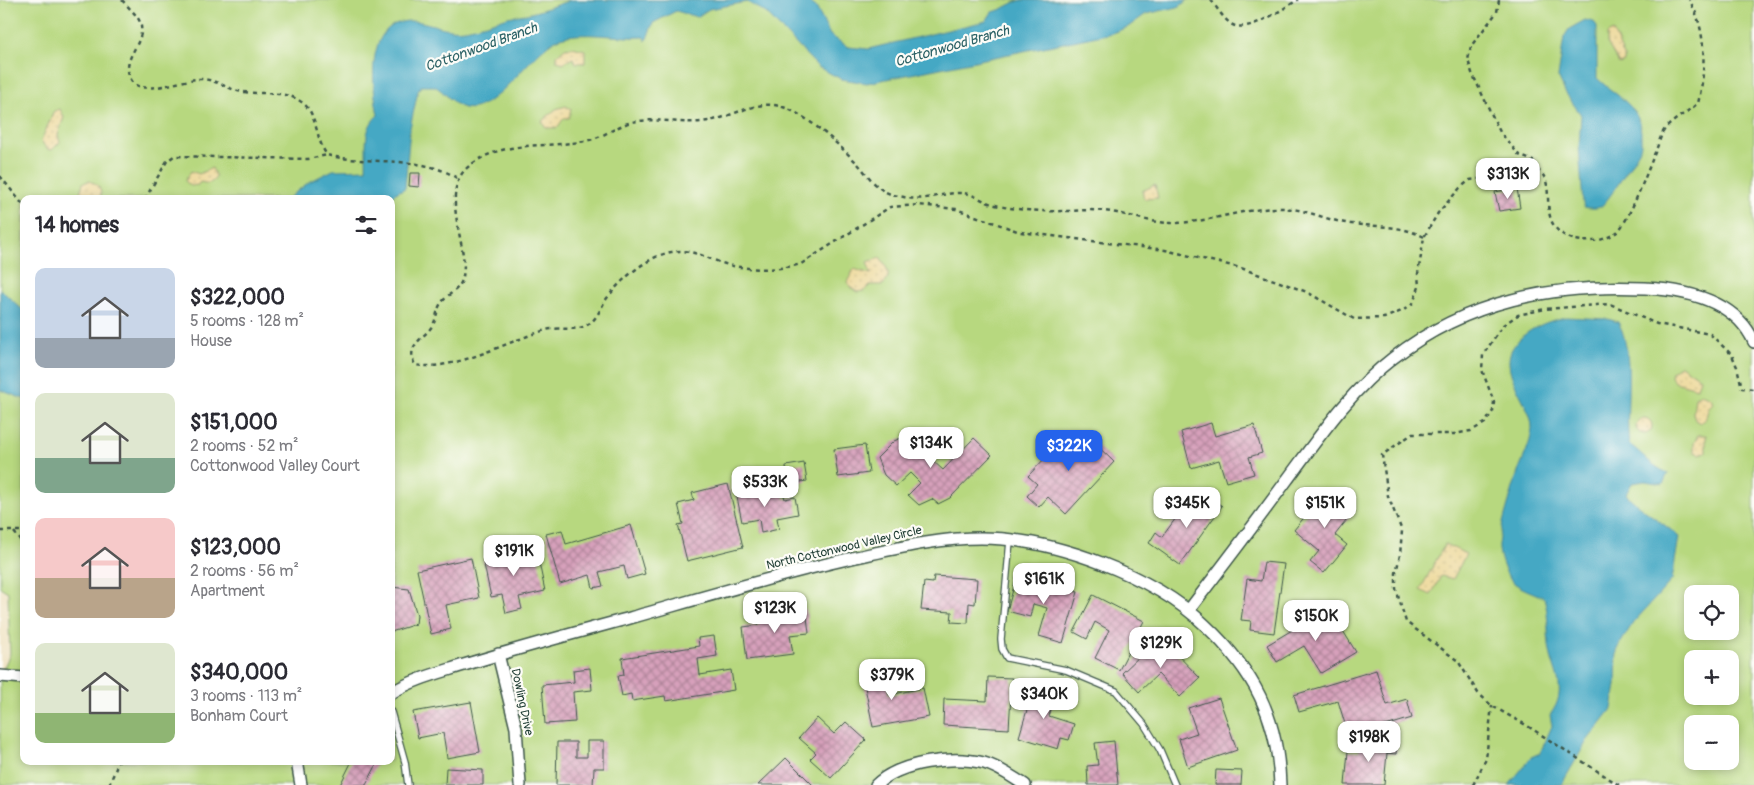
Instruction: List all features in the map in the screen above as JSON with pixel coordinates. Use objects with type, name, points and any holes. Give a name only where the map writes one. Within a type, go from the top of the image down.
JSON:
[{"type":"street","points":[[1190,610],[1321,435],[1363,385],[1393,358],[1438,328],[1487,306],[1539,292],[1599,286],[1656,288],[1699,296],[1730,312],[1749,330],[1754,342]]},
{"type":"street","name":"North Cottonwood Valley Circle","points":[[395,690],[407,683],[498,654],[803,570],[902,547],[983,538],[1010,541],[1089,557],[1134,577],[1190,610],[1225,644],[1258,689],[1271,724],[1280,785]]},
{"type":"street","name":"Dowling Drive","points":[[498,654],[516,728],[520,785]]},
{"type":"street","points":[[0,676],[20,678]]},
{"type":"street","points":[[876,785],[911,764],[938,760],[983,763],[1006,773],[1025,785]]},
{"type":"street","points":[[298,765],[301,785]]},
{"type":"lane","points":[[1010,541],[1001,639],[1002,650],[1007,658],[1066,670],[1116,691],[1144,724],[1160,750],[1175,785]]},
{"type":"lane","points":[[395,726],[405,762],[408,785]]},
{"type":"path","points":[[122,0],[139,19],[141,27],[142,38],[129,60],[128,69],[132,81],[138,86],[152,88],[180,80],[200,79],[220,82],[236,90],[294,98],[305,104],[312,116],[319,141],[327,155]]},
{"type":"path","points":[[1210,0],[1232,24],[1243,28],[1253,25],[1298,0]]},
{"type":"path","points":[[1498,0],[1497,12],[1470,46],[1468,60],[1472,73],[1500,132],[1519,155],[1532,161],[1548,186],[1548,207],[1555,229],[1572,238],[1588,242],[1610,237],[1618,232],[1629,214],[1664,130],[1698,103],[1705,67],[1698,18],[1689,0]]},
{"type":"path","points":[[1424,237],[1410,229],[1345,223],[1299,210],[1280,208],[1246,210],[1174,223],[1135,219],[1103,211],[1062,212],[990,204],[980,198],[963,194],[926,199],[907,198],[886,193],[843,150],[809,122],[776,105],[763,105],[710,121],[638,121],[625,124],[594,138],[568,144],[502,149],[466,169],[458,179],[455,220],[464,272],[460,285],[439,304],[437,317],[431,328],[413,347],[411,358],[415,365],[424,367],[450,364],[517,338],[550,329],[578,328],[590,324],[618,285],[635,270],[657,257],[671,252],[698,253],[734,266],[777,269],[791,267],[801,264],[890,207],[919,205],[956,209],[1020,232],[1165,250],[1241,268],[1295,287],[1343,314],[1363,319],[1384,318],[1404,310],[1413,303],[1419,287],[1418,274],[1424,237],[1438,213],[1460,188],[1470,180],[1494,177],[1506,166],[1528,166],[1538,169]]},
{"type":"path","points":[[147,195],[167,161],[174,156],[308,159],[327,155],[364,161],[425,165],[450,173],[458,179]]},
{"type":"path","points":[[0,176],[20,201]]},
{"type":"path","points":[[1619,785],[1492,705],[1478,693],[1458,660],[1406,622],[1396,588],[1396,573],[1402,531],[1388,496],[1382,455],[1412,434],[1454,434],[1471,431],[1485,424],[1493,411],[1494,402],[1482,370],[1483,355],[1503,325],[1518,314],[1545,309],[1610,304],[1657,324],[1710,334],[1732,355],[1737,366],[1742,388],[1754,389]]},
{"type":"path","points":[[0,531],[20,531]]},
{"type":"path","points":[[14,532],[20,540]]},
{"type":"path","points":[[1472,785],[1486,759],[1492,705]]},
{"type":"path","points":[[109,785],[117,765]]},
{"type":"green space","points":[[0,0],[1754,0],[1754,785],[0,785],[0,676],[10,654],[8,592],[0,587]]},
{"type":"sand","points":[[1613,31],[1624,56],[1624,62],[1619,64],[1607,43],[1607,34]]},
{"type":"sand","points":[[572,47],[585,50],[585,63],[576,63],[573,58],[563,63],[557,61],[557,55],[565,48]]},
{"type":"sand","points":[[566,106],[571,109],[569,118],[564,118],[557,128],[546,128],[542,121],[556,109]]},
{"type":"sand","points":[[60,109],[64,117],[58,135],[60,142],[52,150],[47,149],[41,141],[54,111]]},
{"type":"sand","points":[[212,168],[216,177],[211,182],[200,182],[198,185],[191,186],[185,181],[191,171],[199,174]]},
{"type":"sand","points":[[89,181],[95,183],[99,187],[100,195],[79,195],[83,183]]},
{"type":"sand","points":[[1155,185],[1158,198],[1144,199],[1142,191]]},
{"type":"sand","points":[[880,258],[888,272],[888,278],[883,285],[870,285],[864,291],[857,292],[851,288],[847,282],[854,269],[871,274],[867,262]]},
{"type":"sand","points":[[1681,365],[1700,378],[1697,388],[1675,382],[1671,377],[1672,371]]},
{"type":"sand","points":[[1701,394],[1711,398],[1713,403],[1709,407],[1705,420],[1700,423],[1695,420],[1693,413],[1695,397]]},
{"type":"sand","points":[[1644,418],[1650,420],[1652,426],[1650,432],[1644,434],[1638,432],[1636,426],[1638,420]]},
{"type":"sand","points":[[1698,435],[1706,435],[1706,452],[1700,454],[1694,452],[1694,443]]},
{"type":"sand","points":[[1445,544],[1466,554],[1453,579],[1441,576],[1431,595],[1420,590]]},
{"type":"water","name":"Cottonwood Branch","points":[[571,0],[807,0],[816,7],[830,35],[848,47],[868,49],[986,21],[992,12],[1023,0],[1188,0],[1178,7],[1146,14],[1128,27],[1112,33],[867,83],[841,79],[818,67],[766,13],[747,2],[709,9],[697,17],[676,11],[653,23],[646,41],[644,37],[590,35],[560,38],[549,44],[488,102],[476,108],[460,106],[434,86],[421,86],[418,91],[410,128],[405,188],[393,195],[292,195],[309,182],[333,170],[366,169],[367,133],[378,115],[374,87],[375,56],[379,42],[386,31],[397,23],[413,21],[458,30],[536,12]]},
{"type":"water","points":[[1585,20],[1594,22],[1597,26],[1597,78],[1631,107],[1636,114],[1641,132],[1640,149],[1632,163],[1614,191],[1600,207],[1594,208],[1584,207],[1583,204],[1579,147],[1581,115],[1565,92],[1558,77],[1564,37],[1569,29]]},
{"type":"water","points":[[0,289],[20,307],[20,398],[0,390]]},
{"type":"water","points":[[1565,317],[1608,319],[1618,322],[1627,349],[1629,444],[1656,467],[1668,473],[1663,484],[1645,481],[1632,483],[1626,494],[1679,537],[1672,580],[1633,623],[1617,649],[1616,685],[1612,709],[1587,741],[1563,782],[1560,785],[1509,785],[1531,757],[1540,753],[1552,726],[1550,715],[1559,697],[1559,688],[1549,645],[1544,598],[1522,588],[1511,580],[1504,569],[1500,553],[1499,545],[1504,519],[1532,428],[1531,419],[1513,378],[1509,358],[1517,342],[1528,332],[1542,324]]},
{"type":"building","points":[[410,173],[420,173],[419,187],[409,186]]},
{"type":"building","points":[[1517,188],[1520,208],[1499,211],[1495,192]]},
{"type":"building","points":[[1211,423],[1215,436],[1254,425],[1262,453],[1249,457],[1254,474],[1226,482],[1219,460],[1191,468],[1181,432]]},
{"type":"building","points":[[1083,432],[1114,462],[1066,514],[1048,497],[1039,507],[1027,496],[1037,484],[1028,476],[1069,433],[1076,440]]},
{"type":"building","points":[[901,438],[907,444],[919,438],[924,443],[932,460],[943,470],[974,438],[992,455],[950,498],[938,504],[932,499],[919,505],[908,495],[920,483],[910,473],[896,486],[884,475],[877,458],[894,441]]},
{"type":"building","points":[[865,445],[869,473],[838,477],[834,449]]},
{"type":"building","points":[[804,463],[807,481],[788,484],[786,466]]},
{"type":"building","points":[[728,484],[743,547],[687,561],[678,525],[683,524],[678,504],[694,500],[692,493]]},
{"type":"building","points":[[760,488],[762,496],[783,492],[785,499],[795,497],[798,514],[777,518],[779,529],[761,533],[759,519],[742,522],[736,492]]},
{"type":"building","points":[[1327,489],[1354,511],[1335,535],[1347,545],[1324,573],[1310,562],[1319,551],[1294,530]]},
{"type":"building","points":[[1204,493],[1222,506],[1180,565],[1149,543],[1156,532],[1162,537],[1187,503],[1193,507]]},
{"type":"building","points":[[631,525],[645,574],[627,579],[624,566],[599,572],[603,586],[593,588],[590,575],[560,584],[546,534],[562,530],[566,544]]},
{"type":"building","points":[[536,548],[545,591],[519,597],[522,609],[506,613],[502,595],[491,597],[483,560]]},
{"type":"building","points":[[471,558],[479,598],[446,605],[451,629],[431,634],[417,570]]},
{"type":"building","points":[[1264,562],[1284,564],[1274,633],[1250,630],[1251,621],[1241,620],[1247,579],[1261,581]]},
{"type":"building","points":[[1017,575],[1078,592],[1063,643],[1039,636],[1047,608],[1033,604],[1030,617],[1007,611]]},
{"type":"building","points":[[934,576],[977,579],[975,604],[969,603],[968,623],[951,622],[952,612],[921,610],[924,582],[933,583]]},
{"type":"building","points":[[395,587],[409,589],[417,615],[416,624],[395,631]]},
{"type":"building","points":[[1093,595],[1144,621],[1119,670],[1095,658],[1109,630],[1095,622],[1087,639],[1074,632]]},
{"type":"building","points":[[1329,608],[1356,652],[1321,673],[1304,646],[1277,662],[1267,645]]},
{"type":"building","points":[[806,609],[809,633],[790,635],[793,654],[747,660],[743,627],[759,625],[758,615]]},
{"type":"building","points":[[714,636],[717,656],[698,659],[700,675],[731,670],[734,690],[666,701],[665,696],[632,701],[631,694],[622,696],[618,676],[624,675],[622,658],[699,646],[698,638]]},
{"type":"building","points":[[1160,637],[1200,678],[1180,697],[1158,674],[1139,692],[1122,673]]},
{"type":"building","points":[[590,668],[592,690],[573,692],[575,722],[545,724],[542,685],[574,682],[573,670]]},
{"type":"building","points":[[884,668],[889,695],[923,688],[929,717],[873,727],[862,672]]},
{"type":"building","points":[[1376,670],[1387,705],[1407,699],[1412,718],[1349,737],[1338,701],[1299,712],[1294,695]]},
{"type":"building","points":[[988,677],[1012,678],[1009,729],[943,725],[944,699],[987,701]]},
{"type":"building","points":[[1035,683],[1057,690],[1049,716],[1074,724],[1069,740],[1061,738],[1058,749],[1019,737]]},
{"type":"building","points":[[1219,698],[1237,750],[1188,767],[1179,739],[1197,733],[1188,708]]},
{"type":"building","points":[[471,702],[480,752],[447,758],[443,733],[418,738],[413,712]]},
{"type":"building","points":[[817,718],[834,734],[846,722],[866,740],[831,778],[810,759],[816,753],[799,738]]},
{"type":"building","points":[[1387,737],[1397,738],[1396,754],[1387,753],[1384,785],[1345,785],[1348,751],[1359,752],[1360,741],[1387,743]]},
{"type":"building","points":[[587,741],[604,741],[604,768],[594,768],[593,785],[556,785],[557,742],[576,742],[576,757],[587,757]]},
{"type":"building","points":[[1114,741],[1118,785],[1088,785],[1087,766],[1098,765],[1095,743]]},
{"type":"building","points":[[786,758],[813,785],[758,785]]},
{"type":"building","points":[[350,765],[376,765],[366,785],[340,785]]},
{"type":"building","points":[[446,768],[483,770],[483,785],[445,785]]},
{"type":"building","points":[[1216,770],[1242,771],[1241,785],[1215,785]]}]
